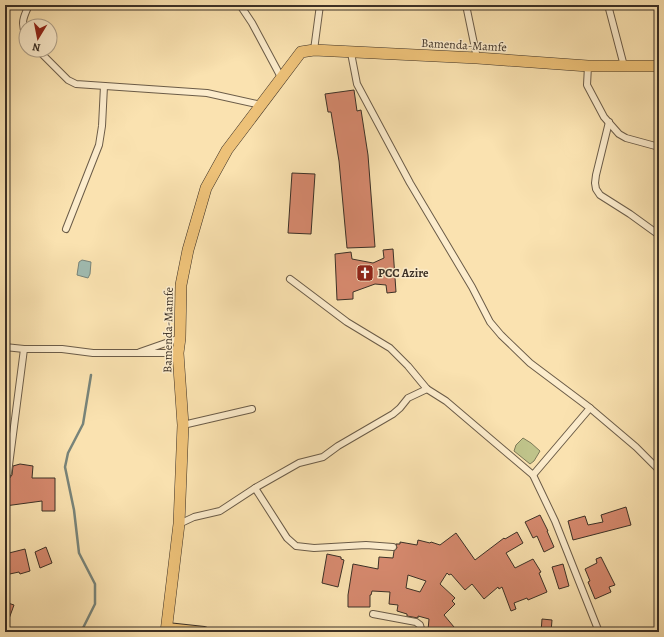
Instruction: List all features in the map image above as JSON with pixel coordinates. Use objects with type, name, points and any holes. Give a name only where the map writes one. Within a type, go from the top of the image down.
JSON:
[{"type":"highway","name":"Bamenda-Mamfe","points":[[166,630],[179,524],[183,425],[178,353],[180,338],[181,285],[188,250],[206,188],[227,150],[300,52],[314,50],[477,58],[588,66],[659,66]]},
{"type":"main road","points":[[166,630],[204,632]]},
{"type":"street","points":[[22,18],[29,5]]},
{"type":"street","points":[[240,5],[252,23],[280,77]]},
{"type":"street","points":[[314,50],[320,5]]},
{"type":"street","points":[[466,5],[477,58]]},
{"type":"street","points":[[608,5],[624,66]]},
{"type":"street","points":[[351,53],[358,84],[410,183],[472,287],[490,322],[501,335],[530,363],[590,408],[636,447],[659,470]]},
{"type":"street","points":[[46,58],[68,80],[76,84],[207,93],[261,105]]},
{"type":"street","points":[[588,66],[587,85],[604,117],[618,134],[626,138],[659,147]]},
{"type":"street","points":[[66,229],[99,145],[102,126],[104,86]]},
{"type":"street","points":[[609,122],[596,175],[596,189],[600,195],[659,235]]},
{"type":"street","points":[[290,279],[347,322],[390,348],[408,366],[427,389],[446,401],[533,475],[555,521],[599,632]]},
{"type":"street","points":[[134,354],[180,338]]},
{"type":"street","points":[[5,347],[24,349],[62,349],[93,353],[178,353]]},
{"type":"street","points":[[5,477],[8,473],[24,349]]},
{"type":"street","points":[[179,524],[194,517],[220,511],[255,488],[299,463],[322,457],[393,414],[408,398],[427,389]]},
{"type":"street","points":[[533,475],[590,408]]},
{"type":"street","points":[[183,425],[252,409]]},
{"type":"street","points":[[255,488],[287,538],[296,546],[314,548],[366,545],[393,547]]},
{"type":"street","points":[[373,614],[416,622],[420,625],[422,632]]},
{"type":"green space","points":[[523,438],[540,451],[534,461],[530,464],[514,451],[516,445]]},
{"type":"water","points":[[82,260],[91,262],[90,274],[88,278],[77,275],[79,262]]},
{"type":"building","points":[[354,90],[357,111],[361,110],[368,155],[375,247],[347,248],[339,161],[331,112],[328,112],[325,94]]},
{"type":"building","points":[[292,173],[315,174],[311,234],[288,233]]},
{"type":"building","name":"PCC Azire","points":[[393,249],[396,292],[387,293],[386,285],[375,284],[353,292],[353,299],[337,300],[335,254],[351,252],[352,259],[373,263],[384,258],[383,250]]},
{"type":"building","points":[[20,464],[33,466],[32,478],[55,478],[55,511],[42,511],[42,501],[5,506],[5,481],[12,475],[13,466]]},
{"type":"building","points":[[626,507],[631,525],[573,540],[568,521],[585,516],[588,525],[603,522],[601,515]]},
{"type":"building","points":[[540,515],[554,547],[544,552],[537,536],[533,538],[525,522]]},
{"type":"building","points":[[517,532],[523,543],[506,553],[515,568],[533,559],[541,572],[539,573],[547,592],[528,600],[527,598],[514,603],[516,609],[511,611],[502,587],[499,589],[498,587],[484,599],[472,584],[465,590],[451,574],[449,575],[447,573],[440,584],[455,598],[452,601],[455,604],[444,615],[454,627],[446,632],[428,630],[429,619],[418,616],[418,618],[407,616],[407,614],[397,611],[398,605],[389,604],[390,592],[372,591],[370,595],[370,607],[348,607],[348,595],[353,564],[378,569],[379,557],[393,558],[394,551],[397,548],[396,544],[400,544],[400,542],[417,545],[418,540],[440,545],[456,533],[475,560],[504,538],[505,539]],"holes":[[[408,575],[426,581],[420,592],[406,588]]]},
{"type":"building","points":[[46,547],[52,563],[40,568],[35,552]]},
{"type":"building","points":[[25,549],[30,571],[20,574],[19,572],[5,575],[5,554]]},
{"type":"building","points":[[327,554],[341,557],[341,559],[344,560],[338,587],[322,583]]},
{"type":"building","points":[[601,557],[615,585],[609,587],[611,592],[595,599],[588,582],[590,581],[585,569],[597,563],[596,559]]},
{"type":"building","points":[[563,564],[569,586],[559,589],[552,567]]},
{"type":"building","points":[[5,602],[14,605],[6,627],[5,627]]},
{"type":"building","points":[[542,619],[552,620],[551,632],[541,632]]},
{"type":"waterway","points":[[81,632],[95,604],[95,584],[79,553],[74,510],[65,467],[68,453],[83,424],[91,375]]},
{"type":"place","name":"PCC Azire","points":[[365,273]]}]
